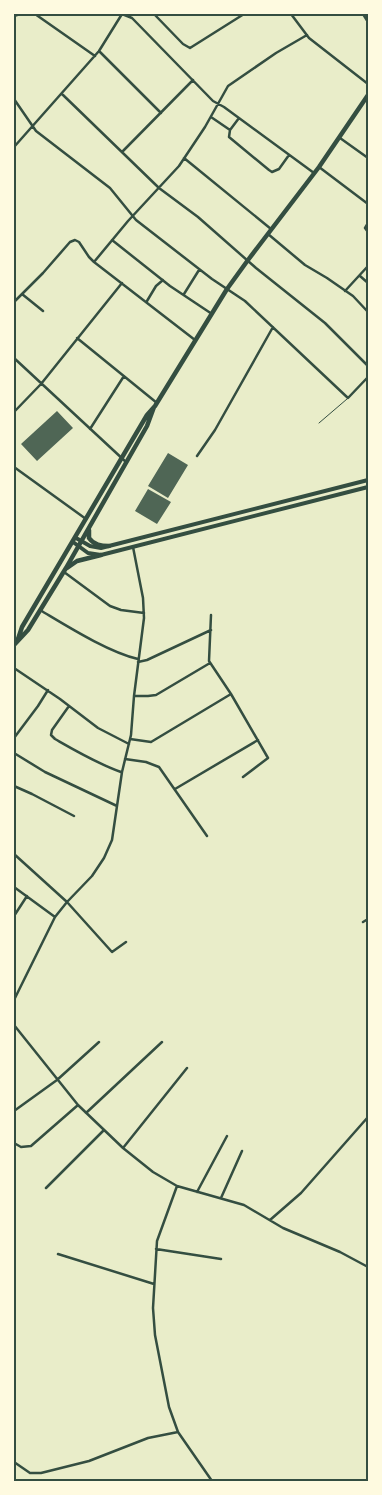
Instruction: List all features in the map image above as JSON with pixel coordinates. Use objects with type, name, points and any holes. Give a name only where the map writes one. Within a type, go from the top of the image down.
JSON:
[{"type":"main road","points":[[14,644],[28,630],[65,570],[87,520],[121,458],[227,289],[314,174],[366,102],[368,94]]},
{"type":"main road","points":[[18,639],[22,627],[77,542],[90,526],[151,417],[156,404]]},
{"type":"main road","points":[[77,542],[95,548],[109,546],[368,480]]},
{"type":"main road","points":[[65,570],[78,561],[368,487]]},
{"type":"main road","points":[[90,526],[88,536],[91,541],[98,545],[109,546]]},
{"type":"main road","points":[[77,542],[88,553],[101,555]]},
{"type":"street","points":[[14,16],[20,14]]},
{"type":"street","points":[[35,14],[95,56]]},
{"type":"street","points":[[14,148],[95,56],[122,14],[132,18],[212,100],[314,174]]},
{"type":"street","points":[[154,14],[183,44],[190,48],[244,14]]},
{"type":"street","points":[[291,14],[307,35],[368,84]]},
{"type":"street","points":[[363,14],[368,22]]},
{"type":"street","points":[[94,262],[184,158],[211,117],[228,86],[276,53],[307,35]]},
{"type":"street","points":[[99,51],[161,114]]},
{"type":"street","points":[[122,152],[193,80]]},
{"type":"street","points":[[62,94],[159,188],[198,216],[277,286],[325,323],[368,366]]},
{"type":"street","points":[[14,99],[33,127],[110,188],[133,216],[200,270],[245,302],[348,398],[368,377]]},
{"type":"street","points":[[211,117],[230,130]]},
{"type":"street","points":[[239,118],[230,130],[229,137],[272,172],[279,169],[290,155]]},
{"type":"street","points":[[340,138],[368,158]]},
{"type":"street","points":[[184,158],[270,232],[305,265],[345,291],[368,312]]},
{"type":"street","points":[[319,167],[368,204]]},
{"type":"street","points":[[368,223],[365,228],[368,232]]},
{"type":"street","points":[[14,302],[74,240],[80,242],[94,262],[195,340]]},
{"type":"street","points":[[112,240],[163,280],[212,314]]},
{"type":"street","points":[[345,291],[368,266]]},
{"type":"street","points":[[184,294],[200,270]]},
{"type":"street","points":[[360,276],[368,283]]},
{"type":"street","points":[[147,302],[156,286],[163,280]]},
{"type":"street","points":[[14,412],[41,384],[122,283]]},
{"type":"street","points":[[22,294],[43,311]]},
{"type":"street","points":[[197,456],[215,430],[273,328]]},
{"type":"street","points":[[77,338],[156,404]]},
{"type":"street","points":[[14,358],[126,462]]},
{"type":"street","points":[[90,429],[124,376]]},
{"type":"street","points":[[14,467],[87,520]]},
{"type":"street","points":[[14,1000],[55,917],[67,902],[86,884],[104,858],[112,840],[122,772],[130,739],[144,613],[133,546]]},
{"type":"street","points":[[65,570],[112,608],[144,613]]},
{"type":"street","points":[[40,610],[83,635],[138,660],[147,660],[211,630]]},
{"type":"street","points":[[211,615],[208,656],[210,663],[231,694],[268,758],[243,777]]},
{"type":"street","points":[[134,696],[154,695],[210,663]]},
{"type":"street","points":[[14,668],[48,690],[98,728],[129,744]]},
{"type":"street","points":[[14,738],[48,690]]},
{"type":"street","points":[[130,739],[152,742],[231,694]]},
{"type":"street","points":[[69,706],[52,730],[51,735],[82,755],[108,768],[122,772]]},
{"type":"street","points":[[175,789],[258,740]]},
{"type":"street","points":[[14,753],[45,772],[117,806]]},
{"type":"street","points":[[125,759],[155,765],[164,772],[207,836]]},
{"type":"street","points":[[14,786],[74,816]]},
{"type":"street","points":[[14,854],[67,902],[112,952],[126,942]]},
{"type":"street","points":[[14,863],[18,858]]},
{"type":"street","points":[[14,887],[55,917]]},
{"type":"street","points":[[14,916],[27,896]]},
{"type":"street","points":[[363,922],[368,919]]},
{"type":"street","points":[[14,1025],[78,1105],[122,1148],[152,1172],[177,1186],[244,1205],[283,1228],[340,1252],[368,1267]]},
{"type":"street","points":[[14,1111],[57,1080],[99,1042]]},
{"type":"street","points":[[86,1113],[162,1042]]},
{"type":"street","points":[[122,1148],[187,1068]]},
{"type":"street","points":[[14,1144],[27,1147],[35,1144],[78,1105]]},
{"type":"street","points":[[270,1220],[301,1193],[368,1117]]},
{"type":"street","points":[[46,1188],[104,1130]]},
{"type":"street","points":[[197,1192],[227,1136]]},
{"type":"street","points":[[14,1149],[18,1146]]},
{"type":"street","points":[[221,1198],[242,1151]]},
{"type":"street","points":[[177,1186],[160,1232],[156,1249],[154,1284],[156,1345],[169,1407],[178,1432],[212,1481]]},
{"type":"street","points":[[156,1249],[221,1259]]},
{"type":"street","points":[[58,1254],[154,1284]]},
{"type":"street","points":[[14,1462],[30,1473],[41,1473],[89,1460],[143,1440],[178,1432]]},
{"type":"lane","points":[[319,423],[348,398]]},
{"type":"building","points":[[57,411],[73,428],[37,461],[21,444]]},
{"type":"building","points":[[168,453],[188,465],[168,498],[148,486]]},
{"type":"building","points":[[148,489],[171,502],[157,524],[135,511]]}]
